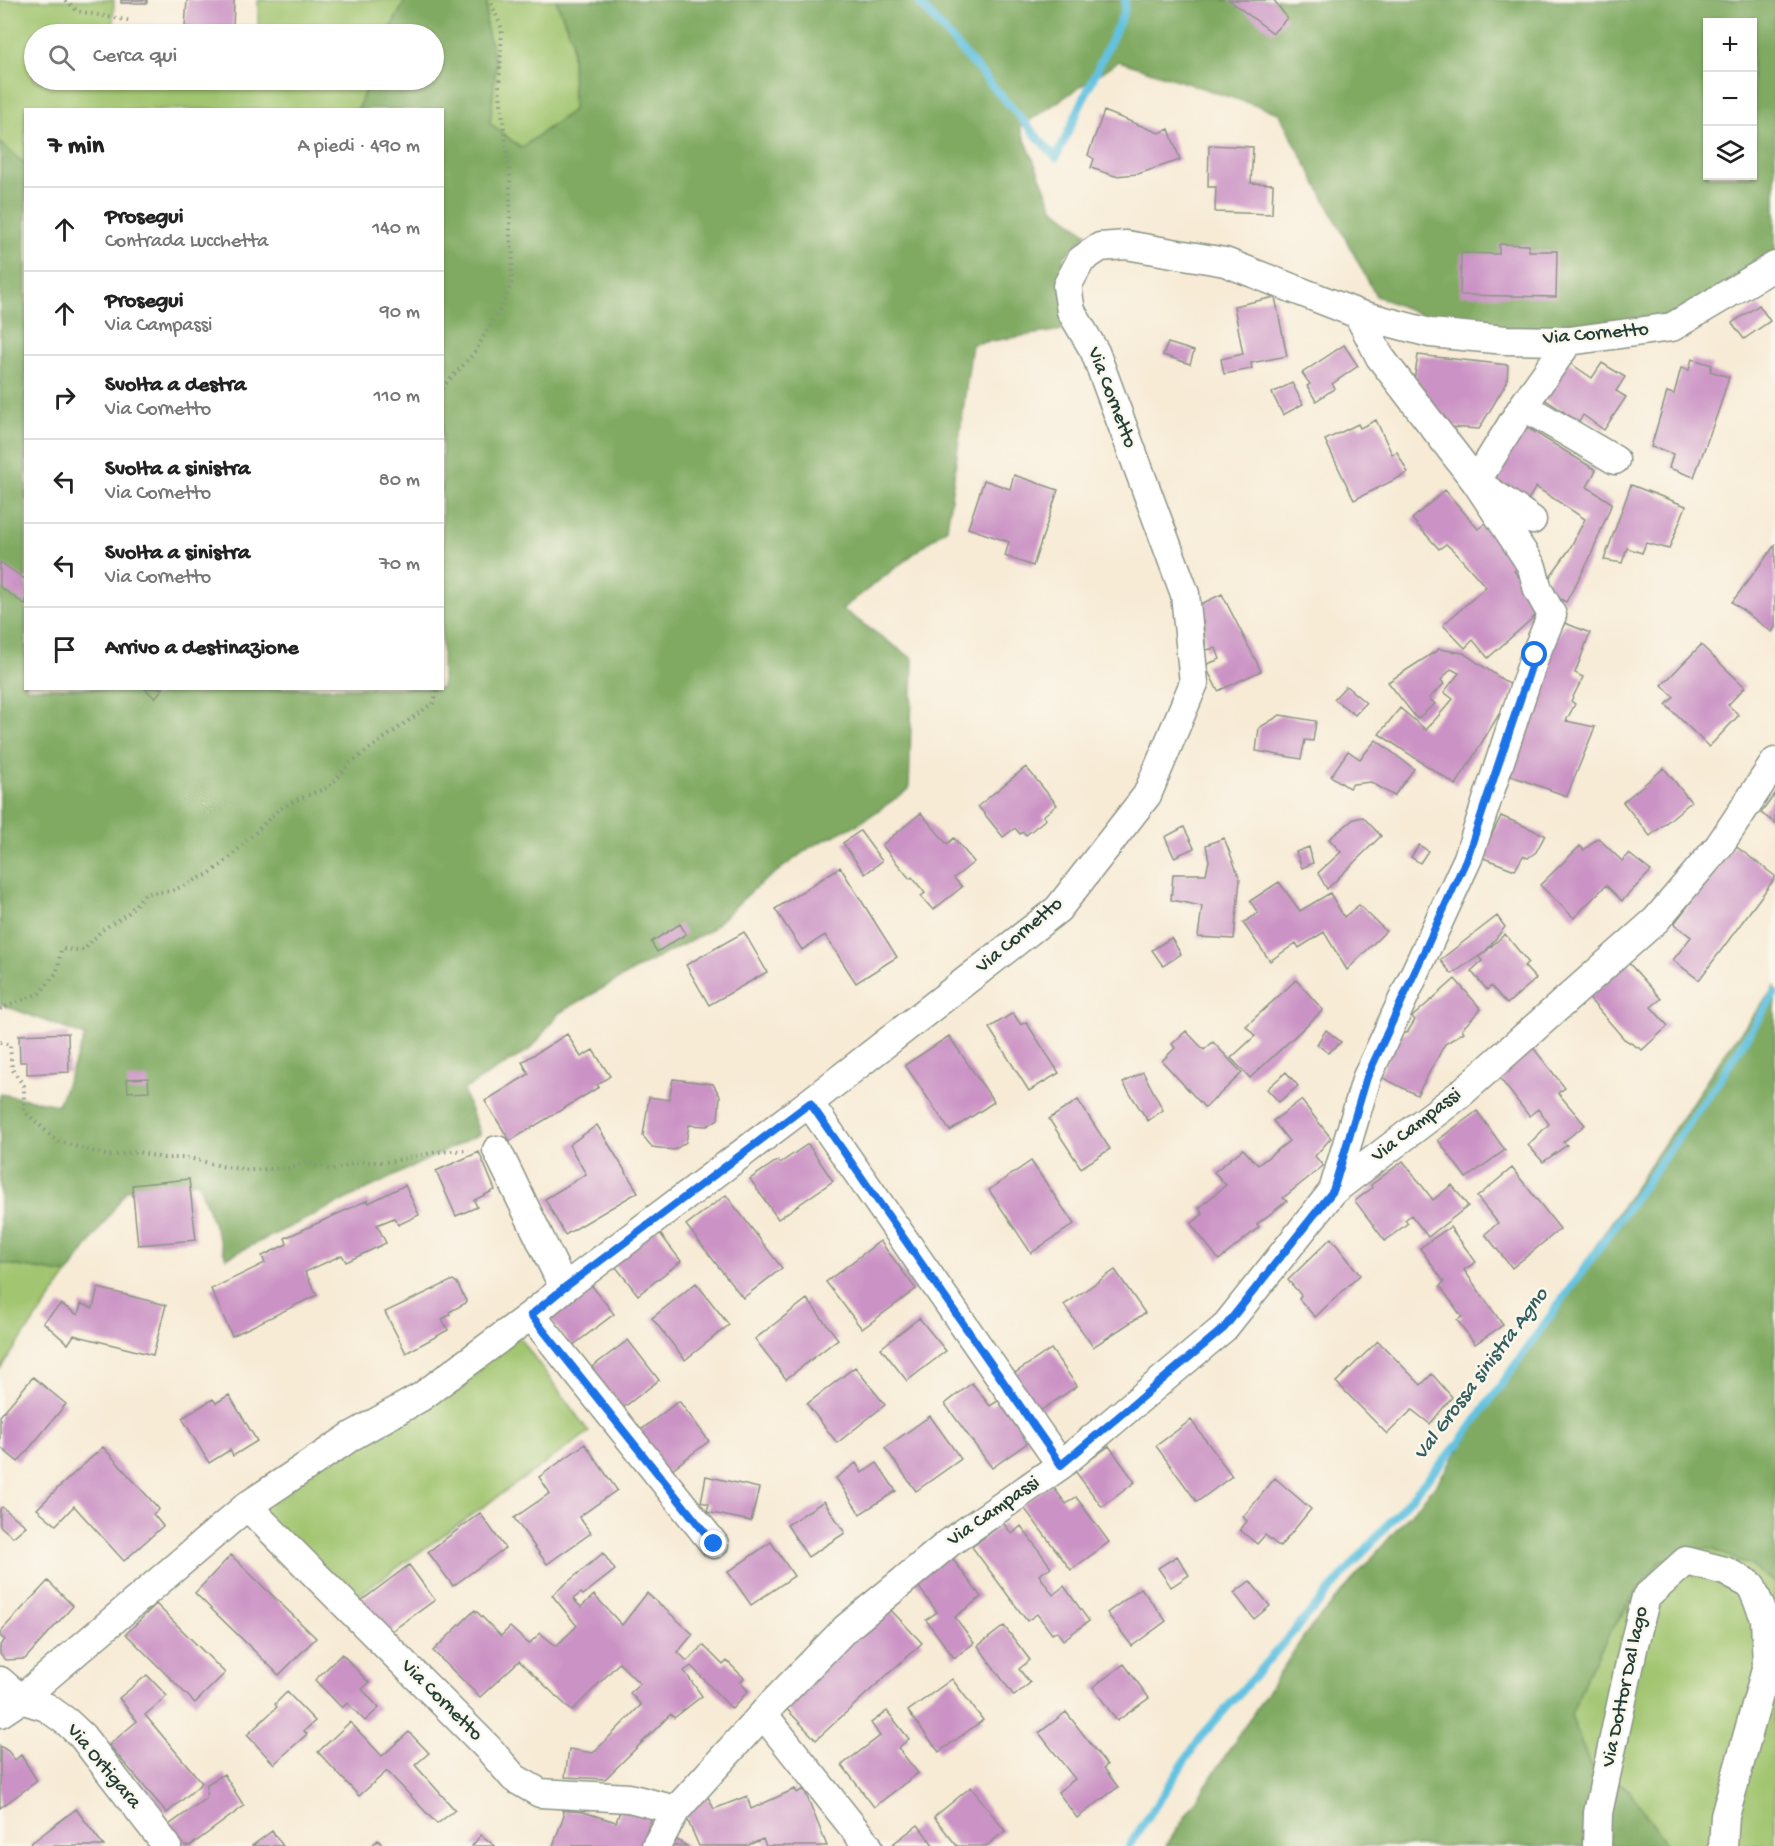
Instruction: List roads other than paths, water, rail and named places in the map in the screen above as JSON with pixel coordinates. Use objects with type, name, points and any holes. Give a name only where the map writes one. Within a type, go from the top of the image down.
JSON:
[{"type":"street","name":"Via Cornetto","points":[[11,1706],[248,1506],[352,1436],[421,1396],[531,1315],[810,1103],[1058,909],[1147,795],[1194,683],[1185,594],[1095,352],[1071,311],[1067,286],[1081,260],[1100,247],[1126,244],[1224,262],[1358,314],[1430,333],[1506,340],[1569,341],[1672,327],[1775,266]]},
{"type":"street","points":[[1333,1191],[1367,1077],[1467,858],[1535,655],[1552,615],[1538,590],[1532,567],[1476,482],[1380,357],[1358,314]]},
{"type":"street","points":[[1476,482],[1523,406],[1569,341]]},
{"type":"street","points":[[1523,406],[1615,460]]},
{"type":"street","points":[[1476,482],[1532,520]]},
{"type":"street","name":"Via Campassi","points":[[656,1846],[676,1810],[845,1629],[949,1543],[1061,1465],[1224,1328],[1333,1191],[1459,1095],[1656,920],[1719,846],[1775,762]]},
{"type":"street","points":[[810,1103],[1061,1465]]},
{"type":"street","points":[[497,1150],[564,1288]]},
{"type":"street","points":[[531,1315],[714,1544]]},
{"type":"street","name":"Via Cornetto","points":[[248,1506],[488,1748],[514,1778],[540,1793],[629,1798],[676,1810]]},
{"type":"street","name":"Via Dottor Dal lago","points":[[1597,1846],[1598,1813],[1646,1597],[1686,1561],[1725,1570],[1751,1585],[1765,1618],[1767,1666],[1725,1816],[1723,1846]]},
{"type":"street","name":"Via Ortigara","points":[[0,1681],[11,1706],[46,1707],[68,1722],[82,1736],[167,1846]]},
{"type":"street","points":[[764,1714],[868,1846]]},
{"type":"waterway","points":[[917,0],[1056,158],[1124,12],[1125,0]]},
{"type":"waterway","name":"Val Grossa sinistra Agno","points":[[1129,1846],[1200,1738],[1460,1442],[1717,1083],[1775,993]]}]
